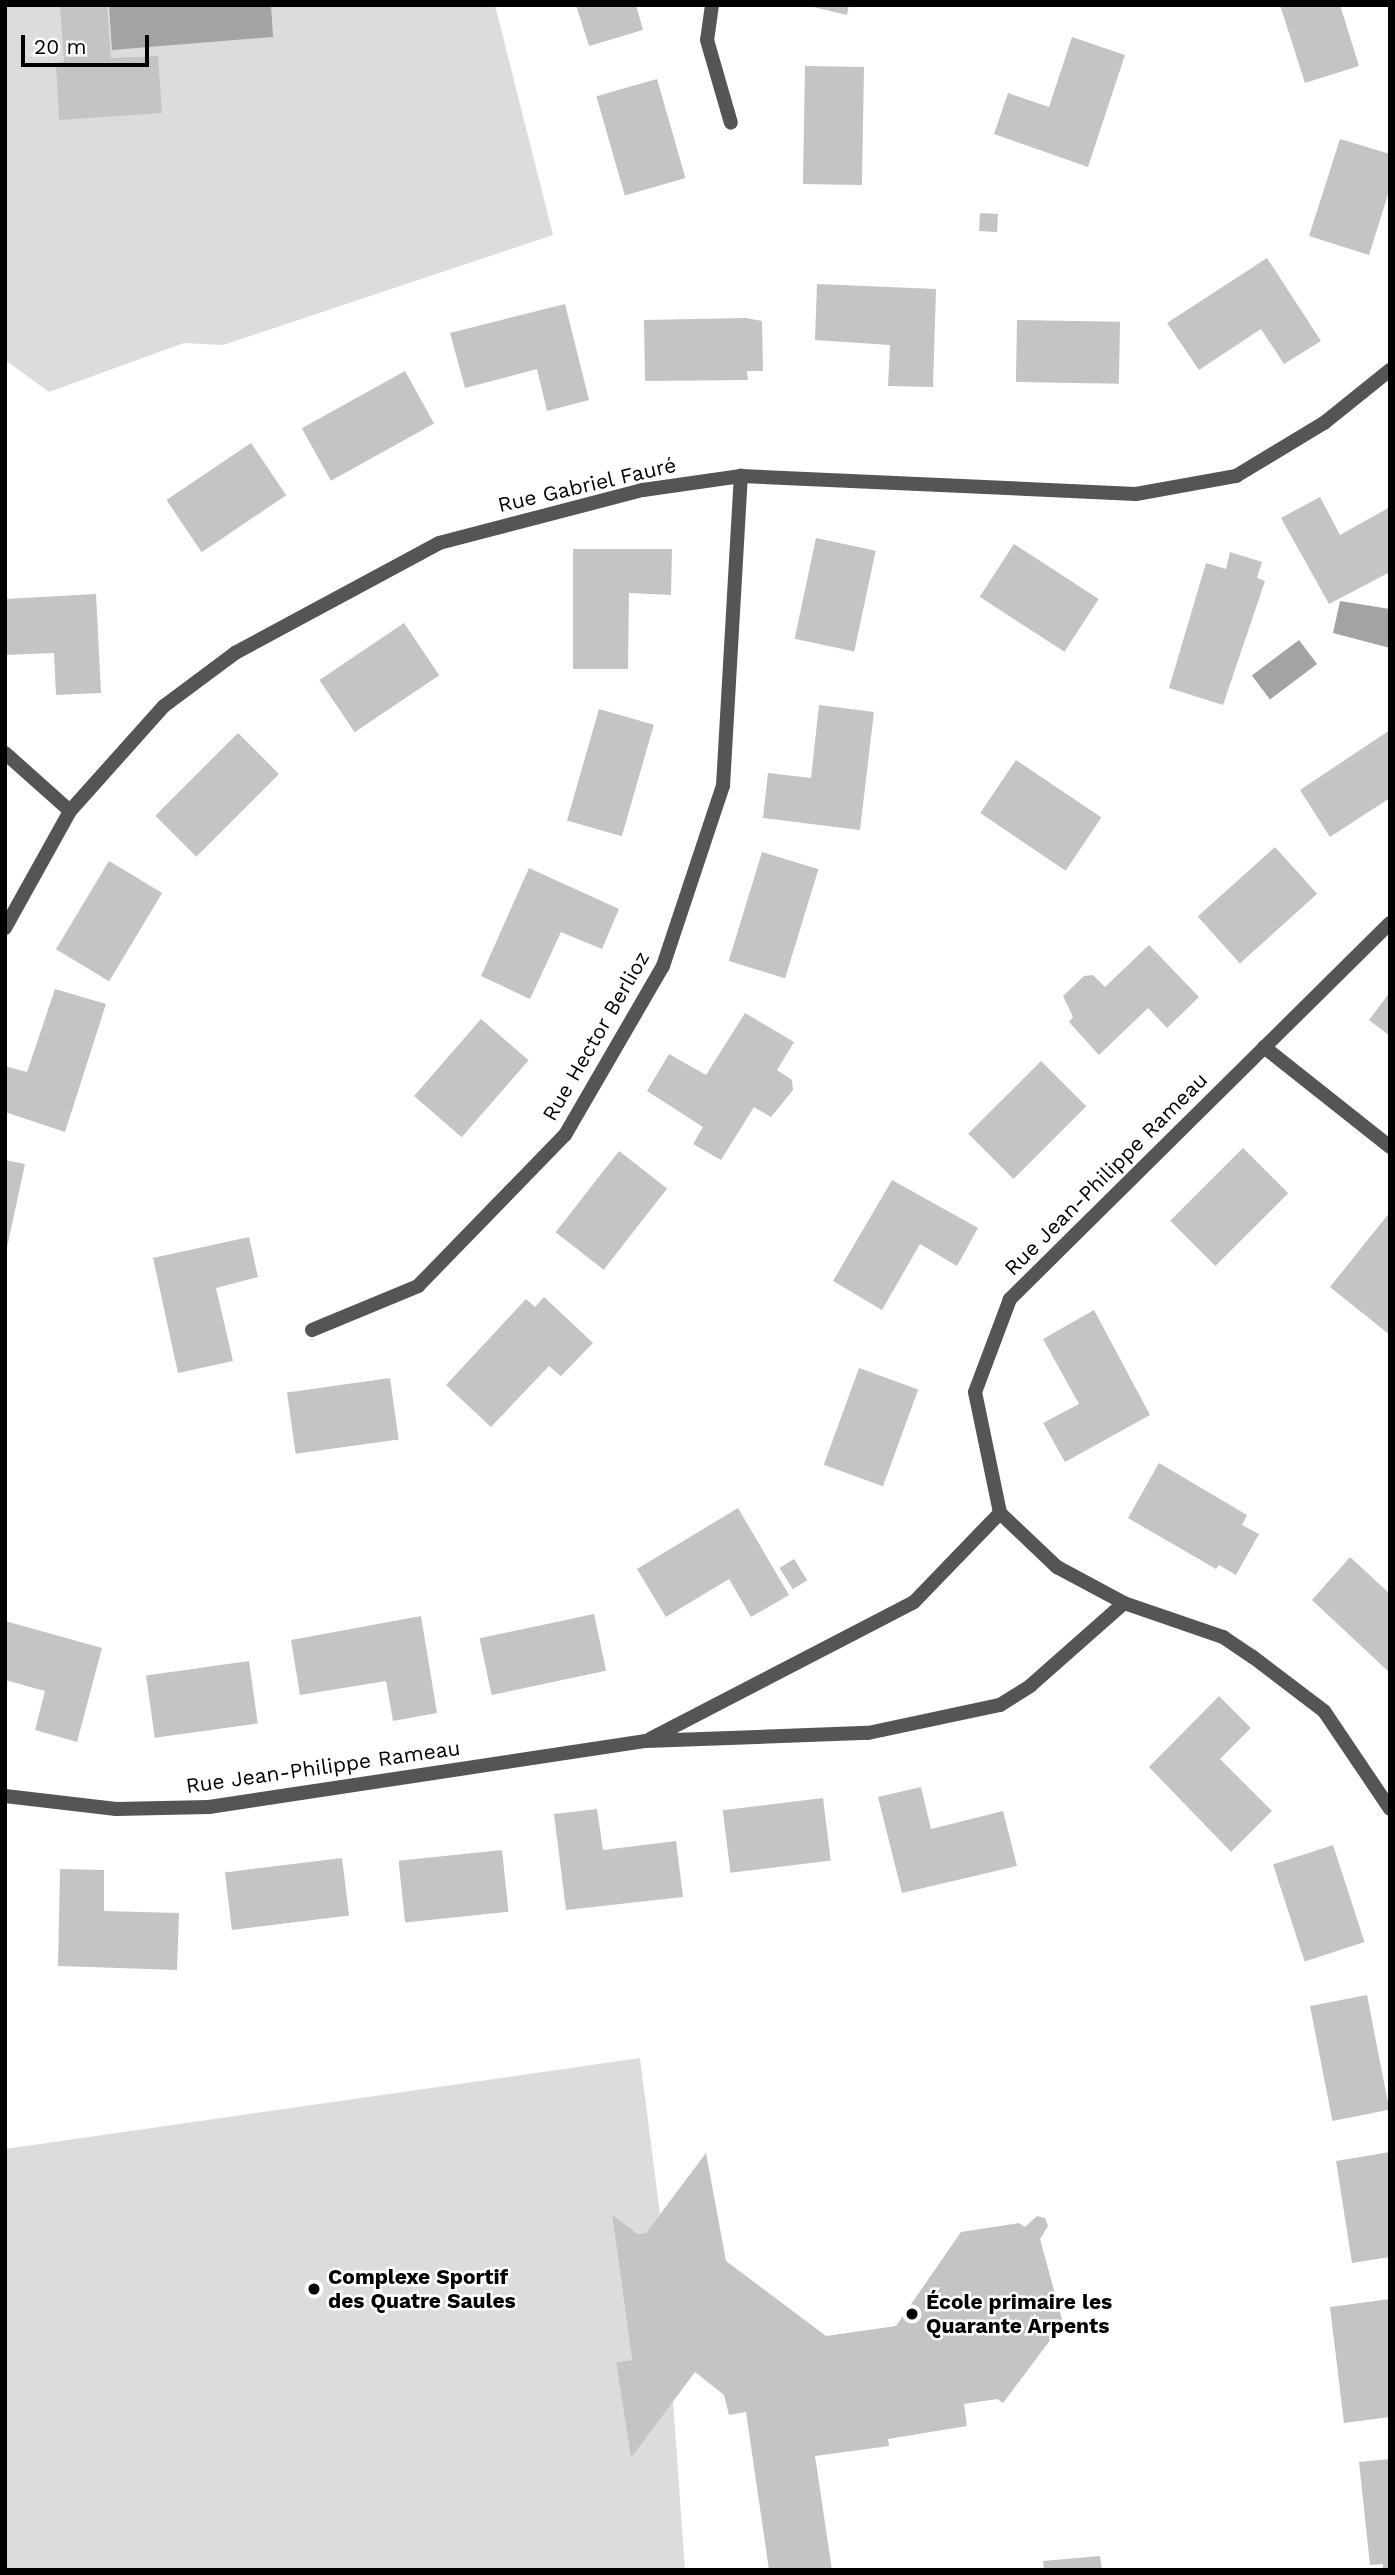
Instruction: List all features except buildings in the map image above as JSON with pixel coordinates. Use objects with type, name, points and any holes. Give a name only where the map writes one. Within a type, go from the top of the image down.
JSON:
[{"type":"street","points":[[712,5],[707,40],[731,123]]},
{"type":"street","name":"Rue Gabriel Fauré","points":[[5,928],[70,811],[164,706],[235,653],[439,543],[643,490],[741,476],[1136,494],[1236,476],[1324,423],[1390,370]]},
{"type":"street","name":"Rue Hector Berlioz","points":[[312,1330],[418,1286],[565,1135],[663,966],[723,786],[741,476]]},
{"type":"street","points":[[5,753],[70,811]]},
{"type":"street","name":"Rue Jean-Philippe Rameau","points":[[646,1741],[914,1602],[1000,1513],[975,1392],[1010,1299],[1390,923]]},
{"type":"street","points":[[1264,1047],[1390,1147]]},
{"type":"street","points":[[1000,1513],[1057,1567],[1124,1603],[1223,1637],[1324,1711],[1390,1809]]},
{"type":"street","name":"Rue Jean-Philippe Rameau","points":[[5,1796],[116,1810],[209,1807],[646,1741],[868,1733],[1000,1705],[1030,1686],[1124,1603]]},
{"type":"shaded area","points":[[5,5],[495,5],[553,235],[223,345],[184,343],[49,392],[5,360]]},
{"type":"shaded area","points":[[109,5],[271,5],[273,37],[112,50]]},
{"type":"shaded area","points":[[1340,601],[1390,609],[1390,648],[1333,633]]},
{"type":"shaded area","points":[[1299,640],[1317,664],[1270,699],[1252,676]]},
{"type":"shaded area","name":"Complexe Sportif des Quatre Saules","points":[[640,2058],[660,2214],[646,2233],[638,2234],[612,2216],[632,2360],[616,2362],[631,2457],[673,2401],[685,2570],[5,2570],[5,2149]]},
{"type":"place","name":"Complexe Sportif des Quatre Saules","points":[[314,2289]]},
{"type":"place","name":"École primaire les Quarante Arpents","points":[[912,2314]]}]
